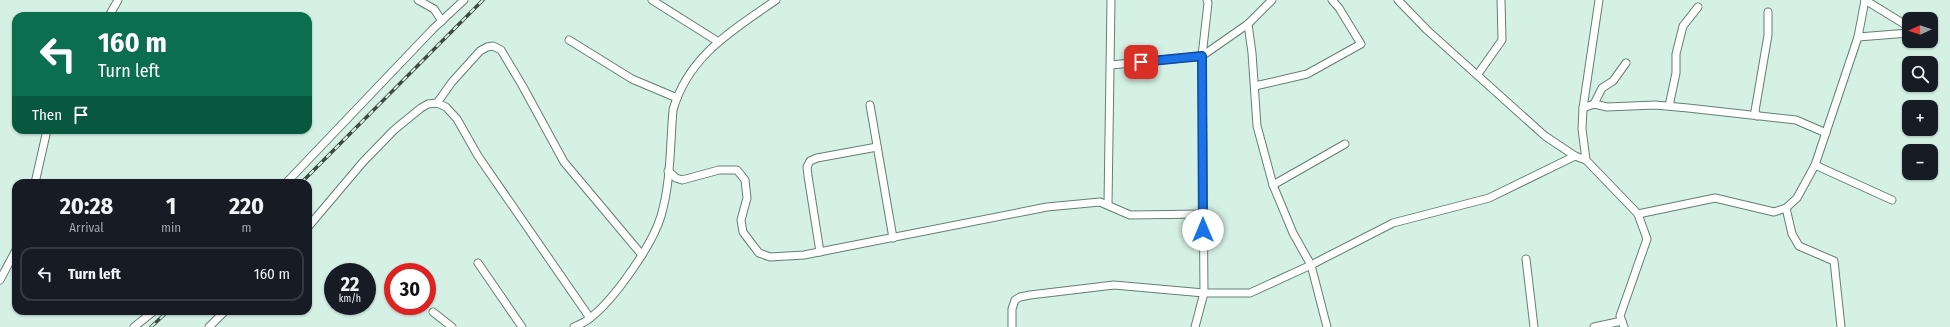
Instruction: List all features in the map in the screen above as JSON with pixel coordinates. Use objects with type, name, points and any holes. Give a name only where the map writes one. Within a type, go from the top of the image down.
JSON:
[{"type":"street","points":[[111,12],[118,0]]},
{"type":"street","points":[[418,0],[434,9],[442,21]]},
{"type":"street","points":[[290,179],[464,0]]},
{"type":"street","points":[[652,0],[717,41]]},
{"type":"street","points":[[574,327],[590,318],[616,292],[642,255],[661,218],[666,194],[673,110],[677,98],[689,74],[717,41],[776,0]]},
{"type":"street","points":[[1108,204],[1111,0]]},
{"type":"street","points":[[1195,327],[1204,293],[1202,56],[1207,0]]},
{"type":"street","points":[[1111,65],[1202,56],[1248,24],[1272,0]]},
{"type":"street","points":[[1255,86],[1307,74],[1361,44],[1339,8],[1332,0]]},
{"type":"street","points":[[1398,0],[1427,30],[1478,74],[1545,136],[1574,156],[1586,160],[1638,214],[1647,239],[1620,316],[1623,324],[1594,327]]},
{"type":"street","points":[[1478,74],[1502,40],[1501,0]]},
{"type":"street","points":[[1586,160],[1582,129],[1583,108],[1599,0]]},
{"type":"street","points":[[1638,214],[1714,198],[1774,212],[1786,208],[1797,198],[1815,165],[1858,37],[1865,0],[1902,23]]},
{"type":"street","points":[[1669,106],[1676,72],[1676,54],[1683,26],[1698,7]]},
{"type":"street","points":[[1757,116],[1754,111],[1768,35],[1768,12]]},
{"type":"street","points":[[1248,24],[1255,86],[1257,126],[1273,185],[1293,233],[1311,265],[1327,327]]},
{"type":"street","points":[[1858,37],[1902,34]]},
{"type":"street","points":[[569,40],[632,79],[677,98]]},
{"type":"street","points":[[437,103],[452,82],[480,51],[486,47],[493,46],[501,50],[564,162],[642,255]]},
{"type":"street","points":[[1594,104],[1602,88],[1613,81],[1626,63]]},
{"type":"street","points":[[312,222],[363,162],[394,130],[428,104],[437,103],[446,107],[457,119],[478,156],[590,318]]},
{"type":"street","points":[[1583,108],[1594,104],[1607,107],[1655,105],[1669,106],[1796,120],[1826,133]]},
{"type":"street","points":[[870,105],[893,238]]},
{"type":"street","points":[[36,179],[46,134]]},
{"type":"street","points":[[1273,185],[1345,144]]},
{"type":"street","points":[[820,252],[807,167],[810,161],[877,147]]},
{"type":"street","points":[[1012,327],[1012,309],[1015,300],[1020,296],[1114,285],[1204,293],[1250,293],[1311,265],[1393,223],[1489,198],[1574,156]]},
{"type":"street","points":[[1815,165],[1892,200]]},
{"type":"street","points":[[668,170],[676,178],[682,180],[719,170],[737,170],[745,180],[747,198],[741,220],[742,232],[759,253],[770,257],[804,255],[1047,207],[1100,202],[1108,204],[1123,213],[1140,216],[1203,214]]},
{"type":"street","points":[[1786,208],[1792,234],[1799,246],[1834,262],[1841,327]]},
{"type":"street","points":[[0,280],[12,258]]},
{"type":"street","points":[[1526,259],[1534,327]]},
{"type":"street","points":[[478,263],[522,327]]},
{"type":"street","points":[[436,314],[452,327]]},
{"type":"street","points":[[134,327],[149,315]]},
{"type":"street","points":[[209,327],[221,315]]},
{"type":"railway","points":[[305,179],[483,0]]},
{"type":"railway","points":[[151,327],[164,315]]},
{"type":"route","points":[[1141,62],[1202,56],[1203,230]]}]
